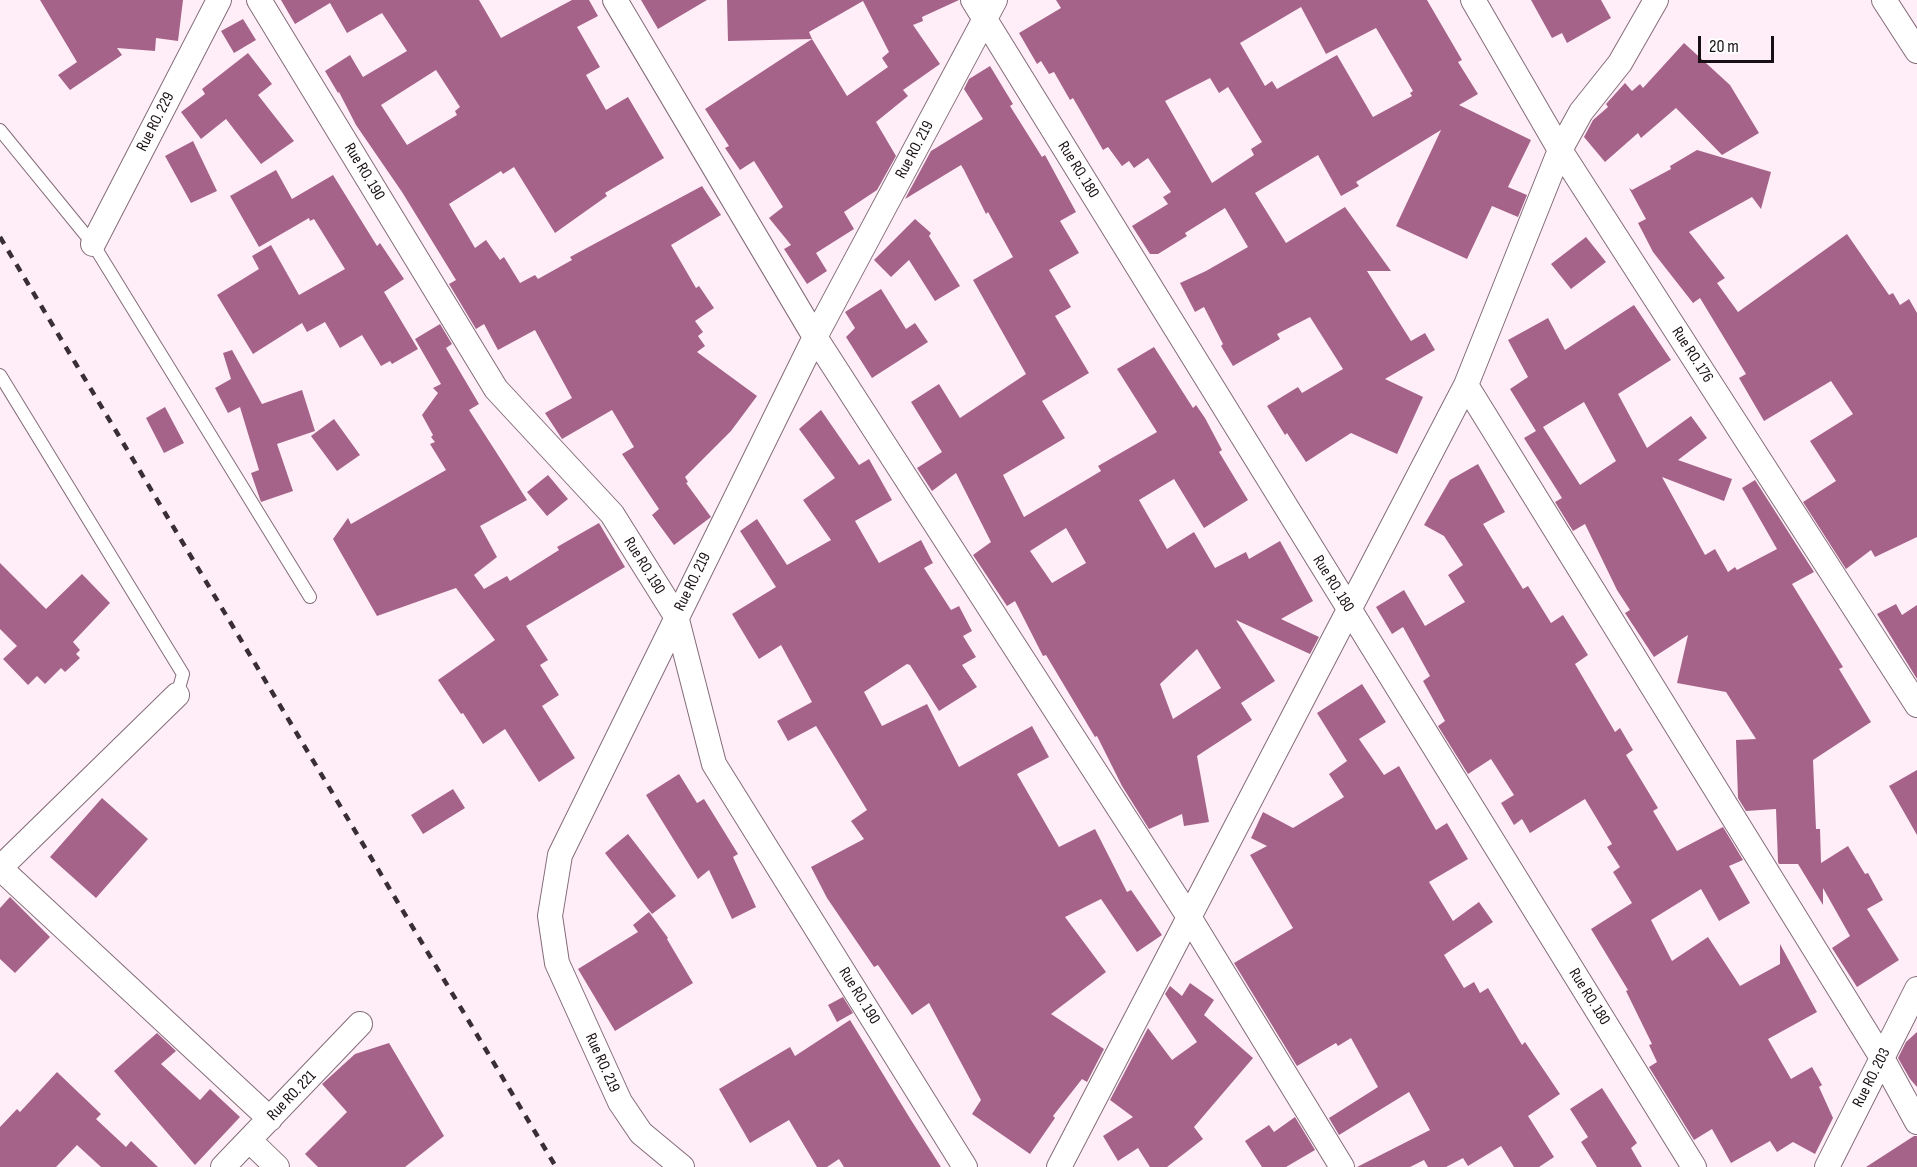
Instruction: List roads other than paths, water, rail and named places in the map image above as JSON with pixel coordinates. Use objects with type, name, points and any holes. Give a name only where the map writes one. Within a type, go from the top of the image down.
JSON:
[{"type":"street","name":"Rue RO. 229","points":[[93,244],[219,0]]},
{"type":"street","name":"Rue RO. 190","points":[[259,0],[496,390],[612,514],[676,616],[714,764],[965,1167]]},
{"type":"street","points":[[615,0],[815,337],[1189,917],[1342,1167]]},
{"type":"street","name":"Rue RO. 176","points":[[1473,0],[1560,150],[1917,705]]},
{"type":"street","points":[[1059,1167],[1466,385],[1560,150],[1581,112],[1620,63],[1656,0]]},
{"type":"street","points":[[1884,0],[1917,51]]},
{"type":"street","name":"Rue RO. 219","points":[[682,1167],[641,1133],[620,1102],[558,963],[550,916],[560,855],[815,337],[984,7]]},
{"type":"street","name":"Rue RO. 180","points":[[984,7],[1349,609],[1694,1167]]},
{"type":"street","points":[[1466,385],[1882,1058],[1917,1122]]},
{"type":"street","points":[[177,695],[0,868],[270,1119]]},
{"type":"street","name":"Rue RO. 203","points":[[1827,1167],[1917,989]]},
{"type":"street","name":"Rue RO. 221","points":[[223,1167],[360,1024]]},
{"type":"street","points":[[249,1140],[277,1167]]},
{"type":"lane","points":[[0,130],[93,244],[310,597]]},
{"type":"lane","points":[[0,375],[183,674],[177,695]]},
{"type":"railway","points":[[0,237],[556,1167]]}]
